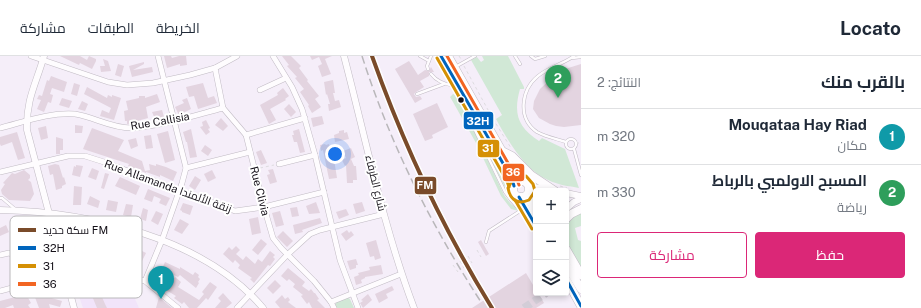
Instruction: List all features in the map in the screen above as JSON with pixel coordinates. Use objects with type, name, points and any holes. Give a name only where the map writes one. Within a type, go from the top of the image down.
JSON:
[{"type":"highway","points":[[442,56],[512,179],[517,183],[526,182],[529,186],[530,190],[528,195],[533,206]]},
{"type":"highway","points":[[448,56],[516,176],[517,183],[514,192],[519,197],[535,224]]},
{"type":"highway","points":[[502,151],[512,156],[531,175],[554,188]]},
{"type":"highway","points":[[519,197],[528,195]]},
{"type":"highway","points":[[569,216],[581,209]]},
{"type":"highway","points":[[569,254],[581,275]]},
{"type":"highway","points":[[569,269],[581,289]]},
{"type":"highway","points":[[569,284],[581,306]]},
{"type":"highway","points":[[569,286],[577,308]]},
{"type":"street","points":[[31,56],[44,58],[118,85],[134,85],[164,81],[215,68],[237,56]]},
{"type":"street","points":[[158,56],[186,168],[162,240],[144,281],[178,308]]},
{"type":"street","points":[[273,56],[298,98],[305,118],[340,260],[351,293],[358,308]]},
{"type":"street","name":"شارع الطرفاء","points":[[344,56],[384,214],[401,274],[414,308]]},
{"type":"street","points":[[44,58],[29,102],[27,130],[49,214]]},
{"type":"street","name":"Rue Clivia","points":[[215,68],[223,108],[246,135],[273,238],[287,255],[314,281],[334,308]]},
{"type":"street","points":[[260,90],[286,78]]},
{"type":"street","name":"Rue Callisia","points":[[0,128],[55,115],[66,114],[83,116],[112,126],[130,128],[174,121],[223,108]]},
{"type":"street","points":[[246,135],[305,118]]},
{"type":"street","points":[[186,168],[250,152]]},
{"type":"street","points":[[279,164],[315,155]]},
{"type":"street","name":"Rue Allamanda زنقة الألمندا","points":[[0,172],[68,156],[85,156],[236,211],[264,207],[324,192]]},
{"type":"street","points":[[529,186],[547,188]]},
{"type":"street","points":[[569,191],[581,196]]},
{"type":"street","points":[[569,206],[581,199]]},
{"type":"street","points":[[0,210],[17,210],[62,216]]},
{"type":"street","points":[[237,308],[251,295],[287,255],[310,234],[384,214]]},
{"type":"street","points":[[142,234],[184,249],[210,263],[240,284],[263,308]]},
{"type":"street","points":[[0,255],[10,253]]},
{"type":"street","points":[[331,302],[401,274]]},
{"type":"street","points":[[0,291],[10,288]]},
{"type":"street","points":[[71,298],[74,308]]},
{"type":"lane","points":[[420,56],[429,61]]},
{"type":"lane","points":[[428,69],[431,56]]},
{"type":"lane","points":[[454,68],[475,56]]},
{"type":"lane","points":[[515,56],[520,64]]},
{"type":"lane","points":[[531,56],[535,60],[545,56]]},
{"type":"lane","points":[[581,57],[572,57],[537,77],[526,93],[523,104],[525,116],[533,128],[545,136],[566,142],[572,139],[575,140],[576,146],[574,149],[581,175]]},
{"type":"lane","points":[[431,74],[434,79],[460,88]]},
{"type":"lane","points":[[417,94],[445,84]]},
{"type":"lane","points":[[471,109],[471,119],[505,192],[520,210],[489,231],[486,242]]},
{"type":"lane","points":[[566,142],[568,149],[574,149]]},
{"type":"lane","points":[[0,198],[17,210]]},
{"type":"path","points":[[459,56],[493,119],[514,152]]},
{"type":"path","points":[[576,143],[581,143]]},
{"type":"path","points":[[255,169],[279,164]]},
{"type":"path","points":[[477,250],[482,257]]},
{"type":"path","points":[[468,256],[472,263]]},
{"type":"path","points":[[460,261],[464,268]]},
{"type":"path","points":[[453,265],[458,272]]},
{"type":"shaded area","points":[[80,298],[135,298],[139,308],[83,308]]},
{"type":"green space","points":[[482,56],[508,56],[524,87],[524,89],[520,89],[517,106],[517,113],[522,125],[539,141],[542,138],[565,149],[579,188],[548,180],[532,169],[518,154],[496,119],[502,115],[471,60],[477,57],[481,62],[484,60]]},
{"type":"green space","points":[[453,94],[458,96],[504,195],[511,204],[519,209],[519,211],[511,209],[501,196],[476,143],[450,97]]},
{"type":"green space","points":[[476,127],[505,175],[510,194],[523,211],[509,196],[475,128]]},
{"type":"green space","points":[[581,213],[581,226],[575,228],[578,240],[581,241],[581,267],[569,245],[569,223]]},
{"type":"green space","points":[[347,297],[350,299],[354,308],[337,308],[335,305],[337,301]]},
{"type":"building","points":[[60,56],[80,56],[87,60],[89,56],[96,59],[96,61],[92,69]]},
{"type":"building","points":[[164,56],[171,56],[172,58],[186,56],[187,65],[180,66],[180,64],[167,68]]},
{"type":"building","points":[[282,56],[291,56],[301,66],[299,68],[319,96],[315,99],[321,107],[312,113],[308,106],[309,105],[300,92],[304,89],[295,78],[297,77],[287,66],[289,65]]},
{"type":"building","points":[[310,56],[332,56],[325,59],[331,74],[322,77],[318,66],[322,64],[319,57],[312,60]]},
{"type":"building","points":[[103,59],[108,61],[111,71],[101,72],[100,66],[105,66]]},
{"type":"building","points":[[409,61],[418,75],[425,70],[429,71],[431,67],[434,72],[429,72],[429,76],[420,81],[424,87],[414,94],[416,97],[420,96],[422,99],[415,103],[395,69]]},
{"type":"building","points":[[144,62],[144,64],[133,70],[152,67],[153,72],[132,77],[129,66]]},
{"type":"building","points":[[118,64],[124,66],[121,77],[115,75]]},
{"type":"building","points":[[581,64],[581,125],[564,127],[556,126],[539,118],[533,109],[534,101],[540,89],[555,75],[565,69]]},
{"type":"building","points":[[51,76],[67,82],[64,92],[52,88],[50,94],[53,95],[51,103],[48,102],[44,112],[37,109],[41,100],[37,99],[39,95],[42,96],[47,80],[49,81]]},
{"type":"building","points":[[333,80],[335,93],[333,93],[335,101],[339,100],[341,107],[329,111],[328,104],[330,104],[327,94],[326,95],[324,82]]},
{"type":"building","points":[[74,83],[80,85],[77,96],[71,94]]},
{"type":"building","points":[[203,83],[208,98],[214,96],[217,103],[198,109],[194,96],[189,97],[186,87]]},
{"type":"building","points":[[87,87],[107,98],[108,95],[112,97],[112,95],[121,98],[114,120],[100,116],[102,110],[109,113],[111,108],[84,94]]},
{"type":"building","points":[[283,88],[289,96],[285,99],[286,100],[270,109],[276,120],[269,124],[260,105],[278,95],[277,93]]},
{"type":"building","points":[[157,94],[160,102],[146,107],[148,118],[137,121],[137,123],[127,124],[127,121],[125,121],[124,111],[128,110],[126,101],[139,98],[139,96],[145,96],[145,98]]},
{"type":"building","points":[[62,98],[72,101],[69,108],[59,105]]},
{"type":"building","points":[[187,98],[191,109],[179,115],[175,107],[184,103],[182,100]]},
{"type":"building","points":[[82,101],[88,104],[85,111],[78,109]]},
{"type":"building","points":[[437,103],[448,127],[432,135],[433,138],[425,141],[413,114]]},
{"type":"building","points":[[289,104],[296,112],[291,117],[284,109]]},
{"type":"building","points":[[162,110],[164,117],[155,119],[152,112]]},
{"type":"building","points":[[322,116],[324,124],[313,127],[311,118]]},
{"type":"building","points":[[221,118],[228,126],[223,131],[215,125]]},
{"type":"building","points":[[206,120],[210,128],[208,129],[210,132],[206,135],[200,127],[203,126],[202,122]]},
{"type":"building","points":[[75,125],[83,126],[82,133],[75,133]]},
{"type":"building","points":[[46,126],[48,138],[41,140],[38,128]]},
{"type":"building","points":[[92,128],[124,140],[118,151],[142,161],[145,171],[150,170],[149,164],[156,166],[156,164],[177,172],[173,181],[160,175],[160,177],[146,173],[128,166],[129,164],[83,149]]},
{"type":"building","points":[[191,129],[197,157],[190,158],[187,142],[183,132]]},
{"type":"building","points":[[299,129],[305,152],[300,153],[297,142],[294,142],[292,135],[294,135],[293,131]]},
{"type":"building","points":[[344,130],[344,133],[347,132],[349,139],[335,142],[334,135],[339,133],[339,131]]},
{"type":"building","points":[[168,131],[175,160],[165,163],[157,134]]},
{"type":"building","points":[[17,132],[25,158],[18,160],[12,142],[1,146],[0,144],[0,137]]},
{"type":"building","points":[[151,135],[153,148],[146,149],[144,136]]},
{"type":"building","points":[[56,137],[63,139],[63,150],[60,150],[60,154],[56,154]]},
{"type":"building","points":[[136,138],[138,146],[131,149],[128,140]]},
{"type":"building","points":[[329,144],[331,159],[334,159],[337,178],[329,179],[323,150],[321,151],[320,145]]},
{"type":"building","points":[[205,145],[212,150],[208,156],[201,151]]},
{"type":"building","points":[[351,148],[355,157],[351,159],[354,166],[356,166],[357,180],[353,180],[353,183],[347,183],[346,165],[345,166],[342,160],[346,158],[343,151]]},
{"type":"building","points":[[261,150],[267,163],[261,165],[256,152]]},
{"type":"building","points":[[55,164],[59,165],[66,184],[62,186],[62,188],[56,190],[53,174],[50,175],[48,166]]},
{"type":"building","points":[[76,165],[83,166],[80,177],[72,175],[74,166],[76,167]]},
{"type":"building","points":[[92,168],[99,171],[96,180],[88,177]]},
{"type":"building","points":[[273,169],[277,182],[270,184],[267,175],[270,174],[268,170]]},
{"type":"building","points":[[24,170],[30,175],[28,180],[31,182],[34,194],[30,201],[9,200],[2,194],[1,190],[5,184],[3,183],[12,173],[15,174]]},
{"type":"building","points":[[212,170],[216,178],[208,182],[204,174]]},
{"type":"building","points":[[105,173],[109,174],[104,189],[101,188]]},
{"type":"building","points":[[195,176],[201,180],[195,190],[189,186]]},
{"type":"building","points":[[120,177],[140,186],[136,195],[115,186]]},
{"type":"building","points":[[74,186],[82,187],[81,205],[73,205]]},
{"type":"building","points":[[148,189],[170,198],[166,206],[159,203],[161,199],[154,196],[152,202],[144,199]]},
{"type":"building","points":[[90,196],[100,201],[98,208],[87,204]]},
{"type":"building","points":[[108,200],[118,202],[116,212],[106,210]]},
{"type":"building","points":[[316,202],[320,213],[309,214],[306,206]]},
{"type":"building","points":[[362,202],[365,211],[356,214],[353,204]]},
{"type":"building","points":[[183,203],[193,206],[190,215],[180,210]]},
{"type":"building","points":[[126,204],[133,205],[131,216],[123,215]]},
{"type":"building","points":[[297,207],[299,216],[292,217],[290,208]]},
{"type":"building","points":[[143,208],[148,210],[146,221],[142,220],[141,216]]},
{"type":"building","points":[[346,209],[349,215],[339,219],[336,212]]},
{"type":"building","points":[[156,211],[163,214],[158,225],[151,221]]},
{"type":"building","points":[[280,211],[284,225],[276,227],[272,213]]},
{"type":"building","points":[[258,217],[261,233],[252,235],[249,219]]},
{"type":"building","points":[[320,218],[322,223],[295,234],[293,225]]},
{"type":"building","points":[[180,219],[189,224],[182,234],[174,230]]},
{"type":"building","points":[[6,225],[9,232],[0,236],[0,228]]},
{"type":"building","points":[[347,230],[349,233],[351,231],[354,235],[346,241],[341,234]]},
{"type":"building","points":[[283,231],[293,241],[287,247],[277,237]]},
{"type":"building","points":[[261,239],[267,244],[258,255],[252,250]]},
{"type":"building","points":[[376,240],[381,258],[375,260],[374,256],[370,257],[366,243]]},
{"type":"building","points":[[481,240],[489,254],[486,256],[478,242]]},
{"type":"building","points":[[236,246],[240,250],[236,254],[243,260],[246,256],[255,264],[258,259],[262,262],[270,251],[275,255],[273,257],[275,259],[270,266],[268,265],[254,283],[250,279],[252,278],[238,268],[240,265],[235,260],[233,263],[223,254],[229,247],[232,250]]},
{"type":"building","points":[[142,251],[146,253],[142,261]]},
{"type":"building","points":[[356,259],[358,265],[356,265],[356,268],[350,270],[347,261]]},
{"type":"building","points":[[165,262],[180,269],[180,267],[193,275],[195,272],[199,275],[198,277],[200,279],[196,288],[180,275],[178,277],[162,269]]},
{"type":"building","points":[[381,265],[383,274],[365,277],[361,280],[362,283],[356,285],[354,277],[359,275],[358,273],[370,270],[369,267]]},
{"type":"building","points":[[288,268],[305,282],[302,286],[309,291],[311,289],[319,299],[317,300],[325,308],[312,308],[309,302],[307,304],[301,296],[303,295],[293,287],[295,284],[289,279],[287,281],[281,276]]},
{"type":"building","points":[[526,273],[533,285],[533,296],[540,296],[544,303],[536,308],[472,308]]},
{"type":"building","points":[[159,274],[165,278],[160,285],[154,281]]},
{"type":"building","points":[[175,277],[181,282],[178,287],[199,300],[204,294],[202,292],[210,282],[217,287],[208,300],[206,298],[197,308],[189,308],[184,302],[182,304],[174,298],[176,296],[166,290]]},
{"type":"building","points":[[275,280],[281,286],[273,294],[267,288]]},
{"type":"building","points":[[392,286],[394,290],[386,294],[388,298],[379,303],[375,294]]},
{"type":"building","points":[[223,293],[232,303],[226,308],[215,308],[221,301],[218,298]]},
{"type":"building","points":[[368,294],[372,300],[363,308],[360,303],[363,301],[361,300]]},
{"type":"building","points":[[282,295],[285,299],[288,297],[290,300],[288,302],[296,308],[280,308],[275,302]]},
{"type":"building","points":[[159,297],[172,308],[156,308]]},
{"type":"building","points":[[11,298],[28,298],[31,303],[28,305],[30,308],[14,308],[13,305],[0,308],[0,301]]},
{"type":"building","points":[[35,298],[52,298],[62,301],[60,307],[49,304],[50,308],[39,308]]},
{"type":"building","points":[[93,298],[103,298],[107,308],[97,308]]},
{"type":"tunnel","points":[[524,308],[542,296]]},
{"type":"railway","points":[[362,56],[385,121],[413,183],[445,243],[481,302]]},
{"type":"rail line","name":"FM","points":[[372,56],[397,122],[425,185],[440,216],[492,308]]},
{"type":"transit line","name":"32H","points":[[441,56],[512,179],[514,186]]},
{"type":"transit line","name":"36","points":[[447,56],[516,177],[519,185]]},
{"type":"transit line","name":"31","points":[[437,58],[509,187]]},
{"type":"transit line","name":"31","points":[[513,179],[508,188],[511,196],[518,202],[529,200],[535,191],[533,184],[526,176],[516,177]]},
{"type":"transit line","name":"32H","points":[[519,197],[535,224]]},
{"type":"transit line","name":"31","points":[[515,200],[532,229]]},
{"type":"transit line","name":"32H","points":[[569,284],[581,306]]},
{"type":"place","name":"المسبح الاولمبي بالرباط","points":[[558,98]]},
{"type":"place","name":"Mouqataa Hay Riad","points":[[161,299]]}]
